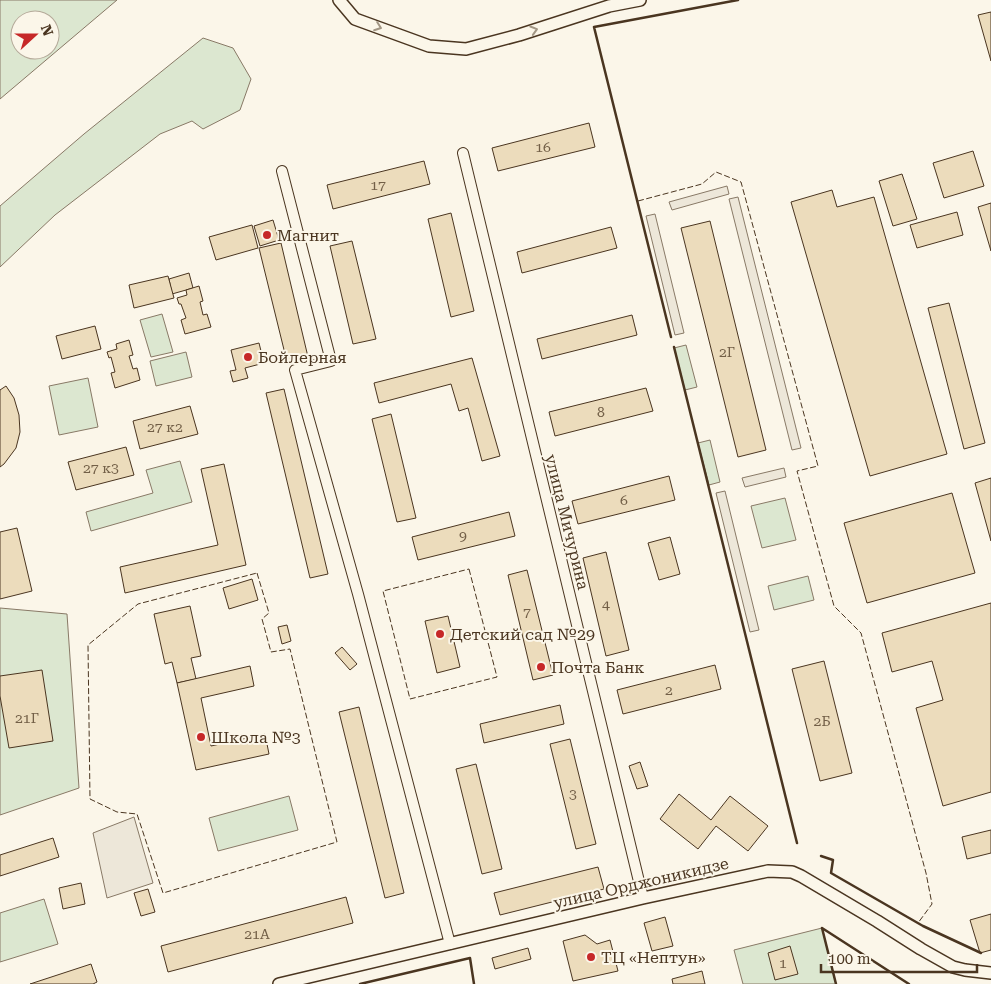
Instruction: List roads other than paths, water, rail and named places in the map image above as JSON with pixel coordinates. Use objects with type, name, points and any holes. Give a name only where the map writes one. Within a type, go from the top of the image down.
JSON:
[{"type":"street","points":[[339,0],[355,18],[429,46],[466,49],[519,35],[609,6],[640,0]]},
{"type":"street","name":"улица Мичурина","points":[[463,153],[643,898]]},
{"type":"street","points":[[282,171],[331,361],[295,370],[356,585],[450,944]]},
{"type":"street","name":"улица Орджоникидзе","points":[[279,984],[643,898],[768,871],[792,872],[814,882],[921,949],[953,966],[965,970],[991,973]]},
{"type":"place","name":"Магнит","points":[[267,235]]},
{"type":"place","name":"Бойлерная","points":[[248,357]]},
{"type":"place","name":"Детский сад №29","points":[[440,634]]},
{"type":"place","name":"Почта Банк","points":[[541,667]]},
{"type":"place","name":"Школа №3","points":[[201,737]]},
{"type":"place","name":"ТЦ «Нептун»","points":[[591,957]]}]
